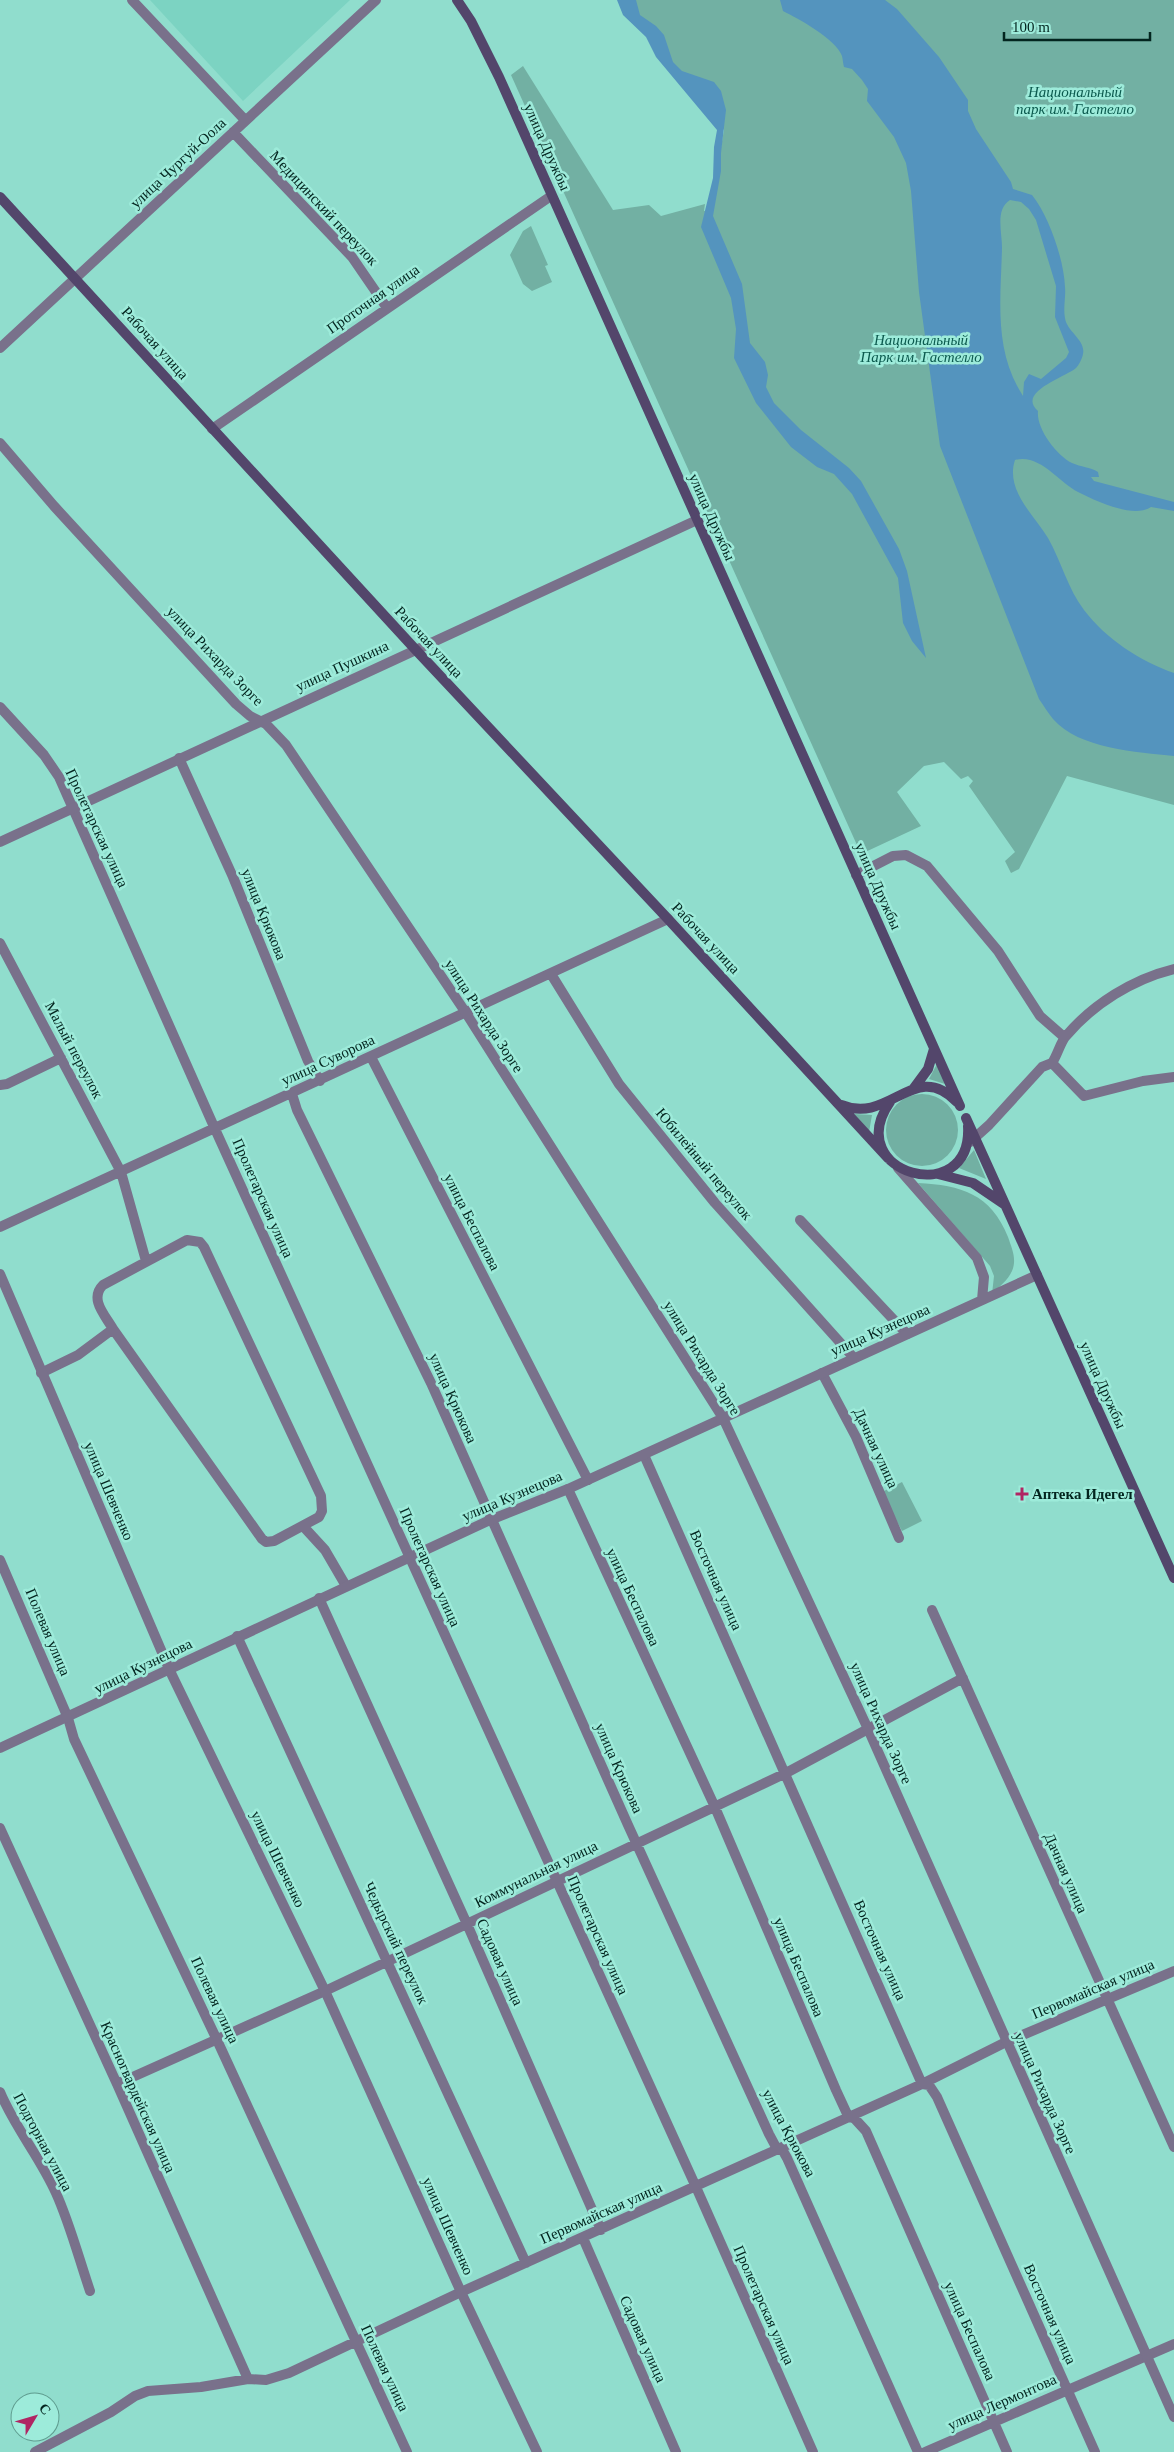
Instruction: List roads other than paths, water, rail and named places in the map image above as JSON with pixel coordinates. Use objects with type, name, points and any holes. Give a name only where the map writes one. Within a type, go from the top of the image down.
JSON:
[{"type":"main road","name":"улица Дружбы","points":[[457,0],[471,21],[499,77],[960,1106]]},
{"type":"main road","name":"Рабочая улица","points":[[0,197],[415,649],[668,918],[888,1158]]},
{"type":"main road","points":[[914,1088],[928,1069],[934,1049]]},
{"type":"main road","points":[[839,1104],[859,1110],[869,1109],[890,1102],[902,1093],[914,1088],[927,1087],[940,1090],[951,1096],[960,1106],[966,1118],[968,1134],[966,1146],[953,1165],[938,1174]]},
{"type":"main road","points":[[890,1102],[882,1115],[879,1130],[882,1145],[888,1158],[898,1168],[917,1175],[938,1174],[973,1183],[1005,1205]]},
{"type":"main road","name":"улица Дружбы","points":[[966,1118],[1174,1578]]},
{"type":"street","points":[[132,0],[245,120]]},
{"type":"street","name":"улица Чургуй-Оола","points":[[0,348],[376,0]]},
{"type":"street","name":"Медицинский переулок","points":[[233,132],[352,257],[387,308]]},
{"type":"street","name":"Проточная улица","points":[[212,429],[551,196]]},
{"type":"street","name":"улица Рихарда Зорге","points":[[0,443],[54,506],[236,704],[258,722],[266,724],[286,745],[466,1013],[723,1418],[868,1729],[1174,2417]]},
{"type":"street","name":"улица Пушкина","points":[[0,842],[696,520]]},
{"type":"street","name":"Пролетарская улица","points":[[0,707],[44,755],[59,777],[73,807],[215,1129],[696,2187],[813,2452]]},
{"type":"street","name":"улица Крюкова","points":[[179,758],[233,877],[308,1061],[320,1080]]},
{"type":"street","points":[[856,874],[893,856],[906,854],[927,866],[998,951],[1040,1016],[1064,1038]]},
{"type":"street","name":"улица Суворова","points":[[0,1227],[292,1094],[668,918]]},
{"type":"street","name":"Малый переулок","points":[[0,943],[120,1172],[146,1261]]},
{"type":"street","points":[[966,1146],[1042,1067],[1052,1063],[1061,1048],[1064,1038],[1114,994],[1134,982],[1174,969]]},
{"type":"street","name":"Юбилейный переулок","points":[[551,974],[619,1084],[715,1203],[854,1358]]},
{"type":"street","name":"улица Беспалова","points":[[371,1057],[588,1480]]},
{"type":"street","points":[[0,1085],[7,1084],[61,1058]]},
{"type":"street","points":[[1052,1063],[1084,1096],[1143,1081],[1174,1077]]},
{"type":"street","name":"улица Крюкова","points":[[292,1094],[297,1110],[431,1383],[490,1520],[531,1603],[636,1842],[777,2149],[783,2151],[787,2158],[918,2452]]},
{"type":"street","points":[[898,1168],[977,1258],[984,1277],[982,1300]]},
{"type":"street","points":[[800,1220],[907,1334]]},
{"type":"street","points":[[187,1240],[200,1242],[204,1247],[321,1496],[322,1511],[319,1517],[274,1541],[266,1542],[262,1539],[113,1329],[98,1304],[96,1297],[98,1290],[103,1285],[146,1261],[187,1240]]},
{"type":"street","name":"улица Шевченко","points":[[0,1274],[170,1671],[325,1991],[461,2292],[538,2452]]},
{"type":"street","name":"улица Кузнецова","points":[[0,1748],[170,1671],[238,1636],[490,1520],[568,1489],[644,1455],[1037,1275]]},
{"type":"street","points":[[41,1373],[78,1355],[113,1329]]},
{"type":"street","name":"Дачная улица","points":[[822,1373],[856,1437],[899,1538]]},
{"type":"street","name":"Восточная улица","points":[[644,1455],[922,2084],[929,2085],[936,2097],[1095,2452]]},
{"type":"street","name":"улица Беспалова","points":[[568,1489],[714,1806],[848,2116],[855,2119],[866,2131],[1007,2452]]},
{"type":"street","points":[[302,1526],[325,1550],[346,1586]]},
{"type":"street","name":"Полевая улица","points":[[0,1560],[68,1718],[74,1739],[217,2040],[407,2452]]},
{"type":"street","name":"Садовая улица","points":[[319,1598],[467,1924],[601,2230]]},
{"type":"street","name":"Дачная улица","points":[[932,1610],[1106,2000],[1174,2146]]},
{"type":"street","name":"Чедырский переулок","points":[[238,1636],[526,2263]]},
{"type":"street","name":"Коммунальная улица","points":[[117,2084],[325,1991],[636,1842],[786,1773],[963,1678]]},
{"type":"street","name":"Красногвардейская улица","points":[[0,1828],[117,2084],[248,2379]]},
{"type":"street","name":"Первомайская улица","points":[[35,2452],[111,2412],[135,2396],[148,2391],[201,2387],[248,2379],[266,2380],[290,2374],[461,2292],[922,2084],[1006,2042],[1174,1971]]},
{"type":"street","name":"Подгорная улица","points":[[0,2092],[12,2119],[40,2162],[56,2194],[90,2291]]},
{"type":"street","name":"Садовая улица","points":[[582,2238],[676,2452]]},
{"type":"street","name":"улица Лермонтова","points":[[925,2452],[1174,2344]]},
{"type":"place","name":"Аптека Идегел","points":[[1022,1494]]},
{"type":"park label","name":"Национальный парк им. Гастелло","points":[[1075,100]]},
{"type":"park label","name":"Национальный Парк им. Гастелло","points":[[921,348]]}]
